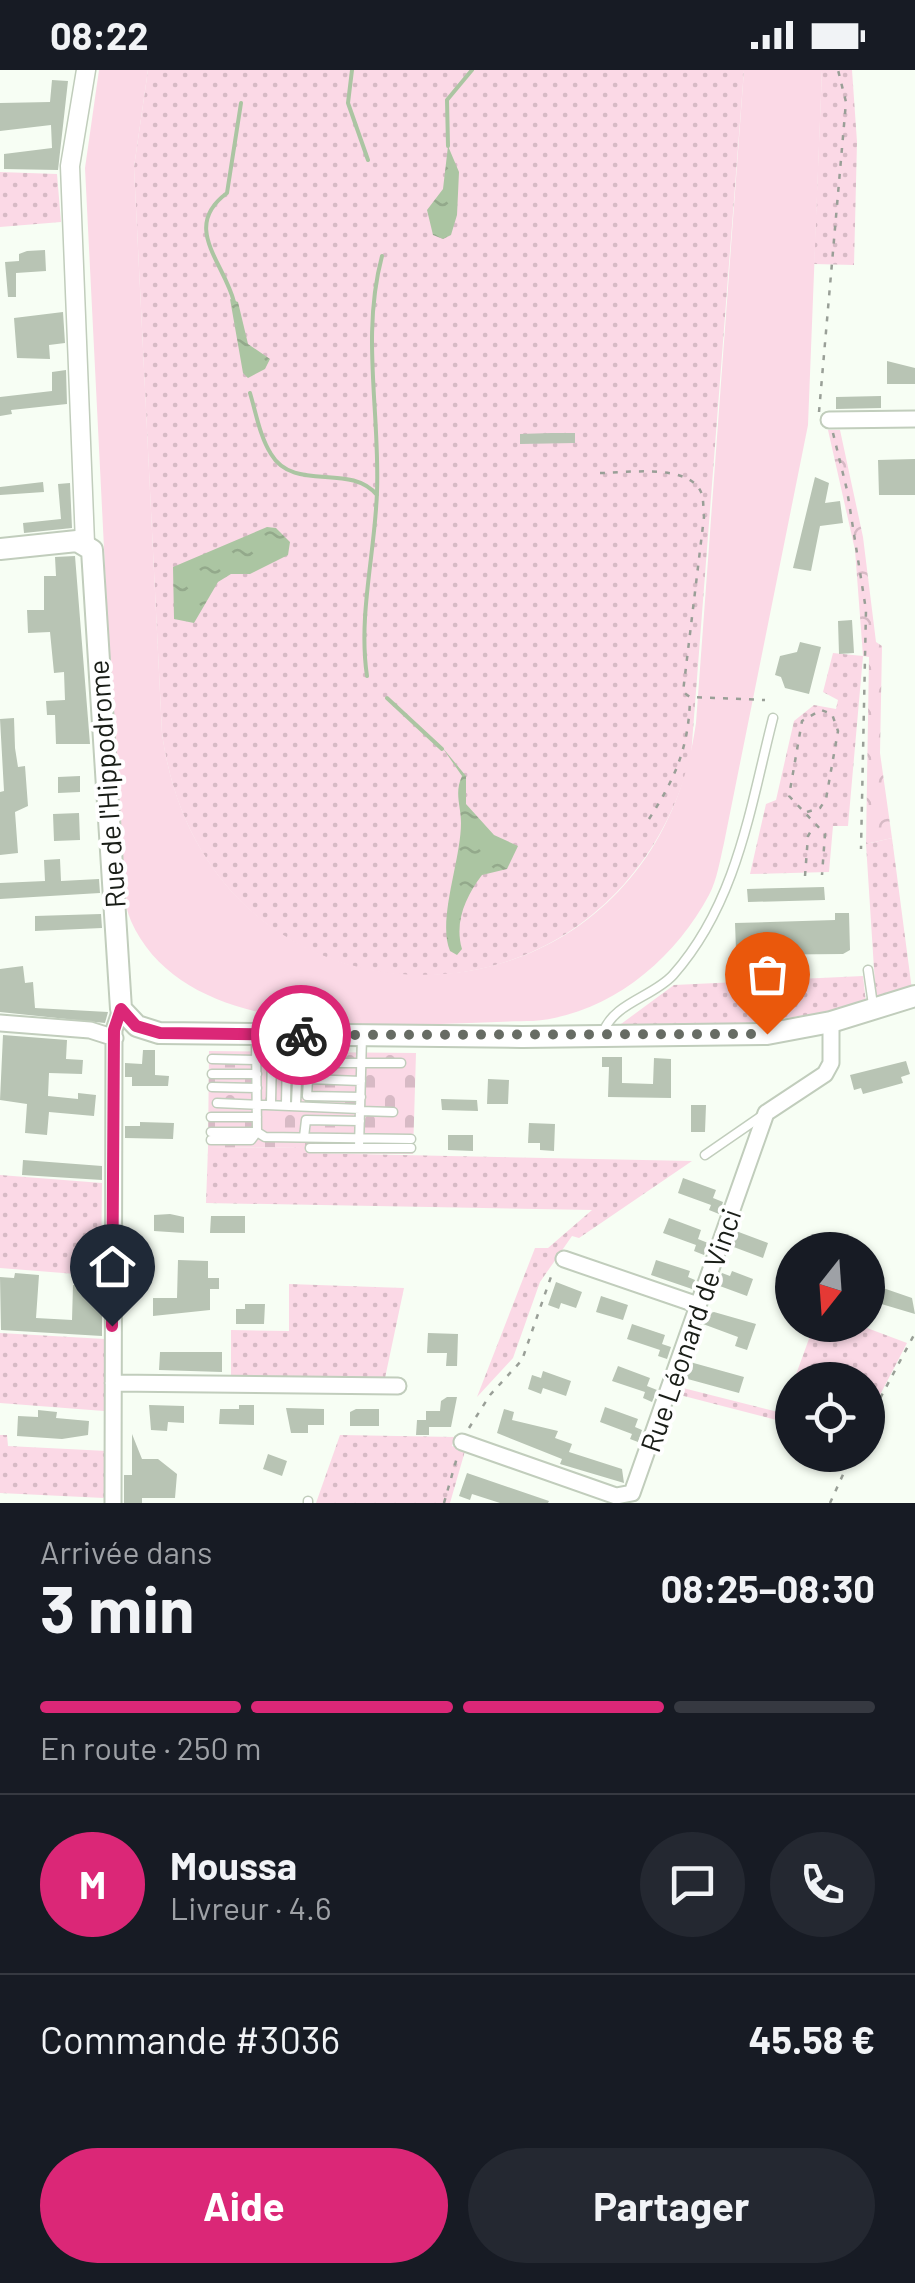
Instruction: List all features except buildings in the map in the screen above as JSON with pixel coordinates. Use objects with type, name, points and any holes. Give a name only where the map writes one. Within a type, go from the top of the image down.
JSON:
[{"type":"main road","points":[[0,549],[85,543]]},
{"type":"main road","name":"Rue de l'Hippodrome","points":[[85,543],[94,558],[121,1009]]},
{"type":"main road","points":[[121,1009],[136,1026],[160,1033],[602,1037],[767,1034],[831,1022],[906,999]]},
{"type":"street","name":"Rue de l'Hippodrome","points":[[85,543],[70,166],[86,70]]},
{"type":"street","points":[[829,420],[915,419]]},
{"type":"street","name":"Rue de l'Hippodrome","points":[[113,1503],[115,1038],[121,1009]]},
{"type":"street","points":[[766,1113],[825,1074],[831,1063],[831,1022]]},
{"type":"street","points":[[0,1023],[90,1030],[115,1038],[129,1035],[136,1026]]},
{"type":"street","name":"Rue Léonard de Vinci","points":[[462,1442],[616,1496],[630,1496],[766,1113]]},
{"type":"street","points":[[564,1259],[698,1304]]},
{"type":"street","points":[[112,1384],[398,1386]]},
{"type":"lane","points":[[602,1037],[609,1019],[671,977],[722,904],[773,718]]},
{"type":"lane","points":[[868,970],[873,1010]]},
{"type":"lane","points":[[211,1136],[250,1140],[256,1132],[256,1034]]},
{"type":"lane","points":[[359,1143],[362,1036]]},
{"type":"lane","points":[[271,1103],[272,1055]]},
{"type":"lane","points":[[287,1055],[291,1103]]},
{"type":"lane","points":[[291,1103],[298,1056]]},
{"type":"lane","points":[[212,1060],[257,1060]]},
{"type":"lane","points":[[361,1097],[307,1096],[309,1063],[401,1063]]},
{"type":"lane","points":[[212,1074],[257,1074]]},
{"type":"lane","points":[[308,1079],[361,1081]]},
{"type":"lane","points":[[212,1087],[257,1088]]},
{"type":"lane","points":[[216,1103],[291,1103],[360,1114]]},
{"type":"lane","points":[[304,1138],[306,1108]]},
{"type":"lane","points":[[306,1120],[393,1112]]},
{"type":"lane","points":[[704,1155],[766,1113]]},
{"type":"lane","points":[[211,1117],[256,1117]]},
{"type":"lane","points":[[256,1132],[265,1137],[411,1144]]},
{"type":"lane","points":[[310,1148],[359,1143]]},
{"type":"path","points":[[838,70],[846,102],[816,399],[819,414],[829,420],[847,490],[866,610],[861,848]]},
{"type":"path","points":[[600,473],[671,474],[692,482],[702,493],[696,598],[682,684],[690,697],[683,759],[676,778],[649,819]]},
{"type":"path","points":[[690,697],[765,700]]},
{"type":"path","points":[[806,812],[820,808],[826,799],[838,731],[832,714],[821,710],[802,721],[789,787],[794,805],[806,812],[825,834],[822,875]]},
{"type":"path","points":[[806,876],[808,836],[816,825]]},
{"type":"path","points":[[444,1503],[462,1442],[490,1395],[522,1360],[543,1290],[564,1259]]},
{"type":"path","points":[[885,1389],[915,1333]]},
{"type":"path","points":[[830,1503],[844,1472]]},
{"type":"green space","points":[[99,70],[148,70],[134,167],[162,733],[196,841],[258,916],[339,961],[429,975],[519,957],[599,910],[662,831],[696,723],[744,70],[822,70],[808,425],[720,863],[709,895],[677,942],[658,962],[612,996],[561,1017],[533,1021],[370,1025],[311,1021],[254,1011],[202,992],[160,963],[131,921],[120,868],[85,168]]},
{"type":"green space","points":[[148,70],[744,70],[691,756],[647,855],[580,924],[500,964],[412,975],[327,957],[251,911],[194,836],[162,733],[134,167]]},
{"type":"green space","points":[[822,70],[852,70],[857,142],[854,265],[814,264]]},
{"type":"green space","points":[[0,172],[57,174],[61,222],[0,227]]},
{"type":"green space","points":[[828,430],[840,430],[863,537],[876,642],[882,646],[880,753],[892,838],[866,844],[869,657],[863,656],[855,550]]},
{"type":"green space","points":[[833,653],[863,656],[848,826],[833,826],[829,872],[750,874],[766,804],[776,800],[794,721],[814,705],[836,709],[838,700],[823,692]]},
{"type":"green space","points":[[892,838],[912,990],[876,1000],[866,844]]},
{"type":"green space","points":[[863,976],[866,1003],[836,1010],[716,1026],[624,1028],[621,1024],[674,985]]},
{"type":"green space","points":[[209,1051],[416,1053],[413,1154],[304,1153],[303,1147],[208,1148]]},
{"type":"green space","points":[[304,1147],[305,1153],[692,1161],[579,1238],[572,1236],[540,1282],[513,1358],[477,1397],[535,1248],[548,1248],[592,1210],[206,1203],[208,1148]]},
{"type":"green space","points":[[0,1175],[102,1183],[101,1276],[0,1268]]},
{"type":"green space","points":[[289,1284],[404,1288],[385,1378],[231,1377],[231,1330],[289,1331]]},
{"type":"green space","points":[[0,1333],[105,1339],[104,1411],[0,1403]]},
{"type":"green space","points":[[885,1335],[907,1343],[885,1385],[885,1362],[801,1362],[808,1342],[885,1342]]},
{"type":"green space","points":[[679,1387],[775,1411],[775,1420],[676,1394]]},
{"type":"green space","points":[[0,1435],[7,1435],[8,1446],[107,1451],[104,1498],[0,1493]]},
{"type":"green space","points":[[340,1435],[455,1437],[452,1446],[465,1451],[450,1503],[316,1503]]},
{"type":"water","points":[[448,146],[459,172],[457,215],[451,235],[443,239],[433,235],[427,210],[443,189]]},
{"type":"water","points":[[230,299],[238,302],[248,344],[270,359],[265,369],[248,378],[243,373]]},
{"type":"water","points":[[267,527],[276,528],[290,542],[288,555],[250,574],[231,574],[218,582],[194,623],[174,619],[173,567]]},
{"type":"water","points":[[442,747],[466,776],[466,804],[494,835],[518,846],[507,869],[482,875],[471,892],[461,919],[462,949],[457,955],[450,951],[446,923],[460,838],[458,794],[462,776]]},
{"type":"waterway","points":[[352,70],[348,103],[368,160]]},
{"type":"waterway","points":[[448,146],[447,100],[472,70]]},
{"type":"waterway","points":[[234,302],[206,232],[207,219],[227,193],[241,103]]},
{"type":"waterway","points":[[367,676],[366,607],[377,492],[373,315],[382,256]]},
{"type":"waterway","points":[[250,393],[264,440],[281,466],[308,475],[352,480],[377,495]]},
{"type":"waterway","points":[[387,698],[442,749]]},
{"type":"way so far","points":[[301,1035],[522,1038],[767,1034]]},
{"type":"route","points":[[112,1326],[114,1030],[121,1009],[136,1026],[160,1033],[301,1035]]}]
